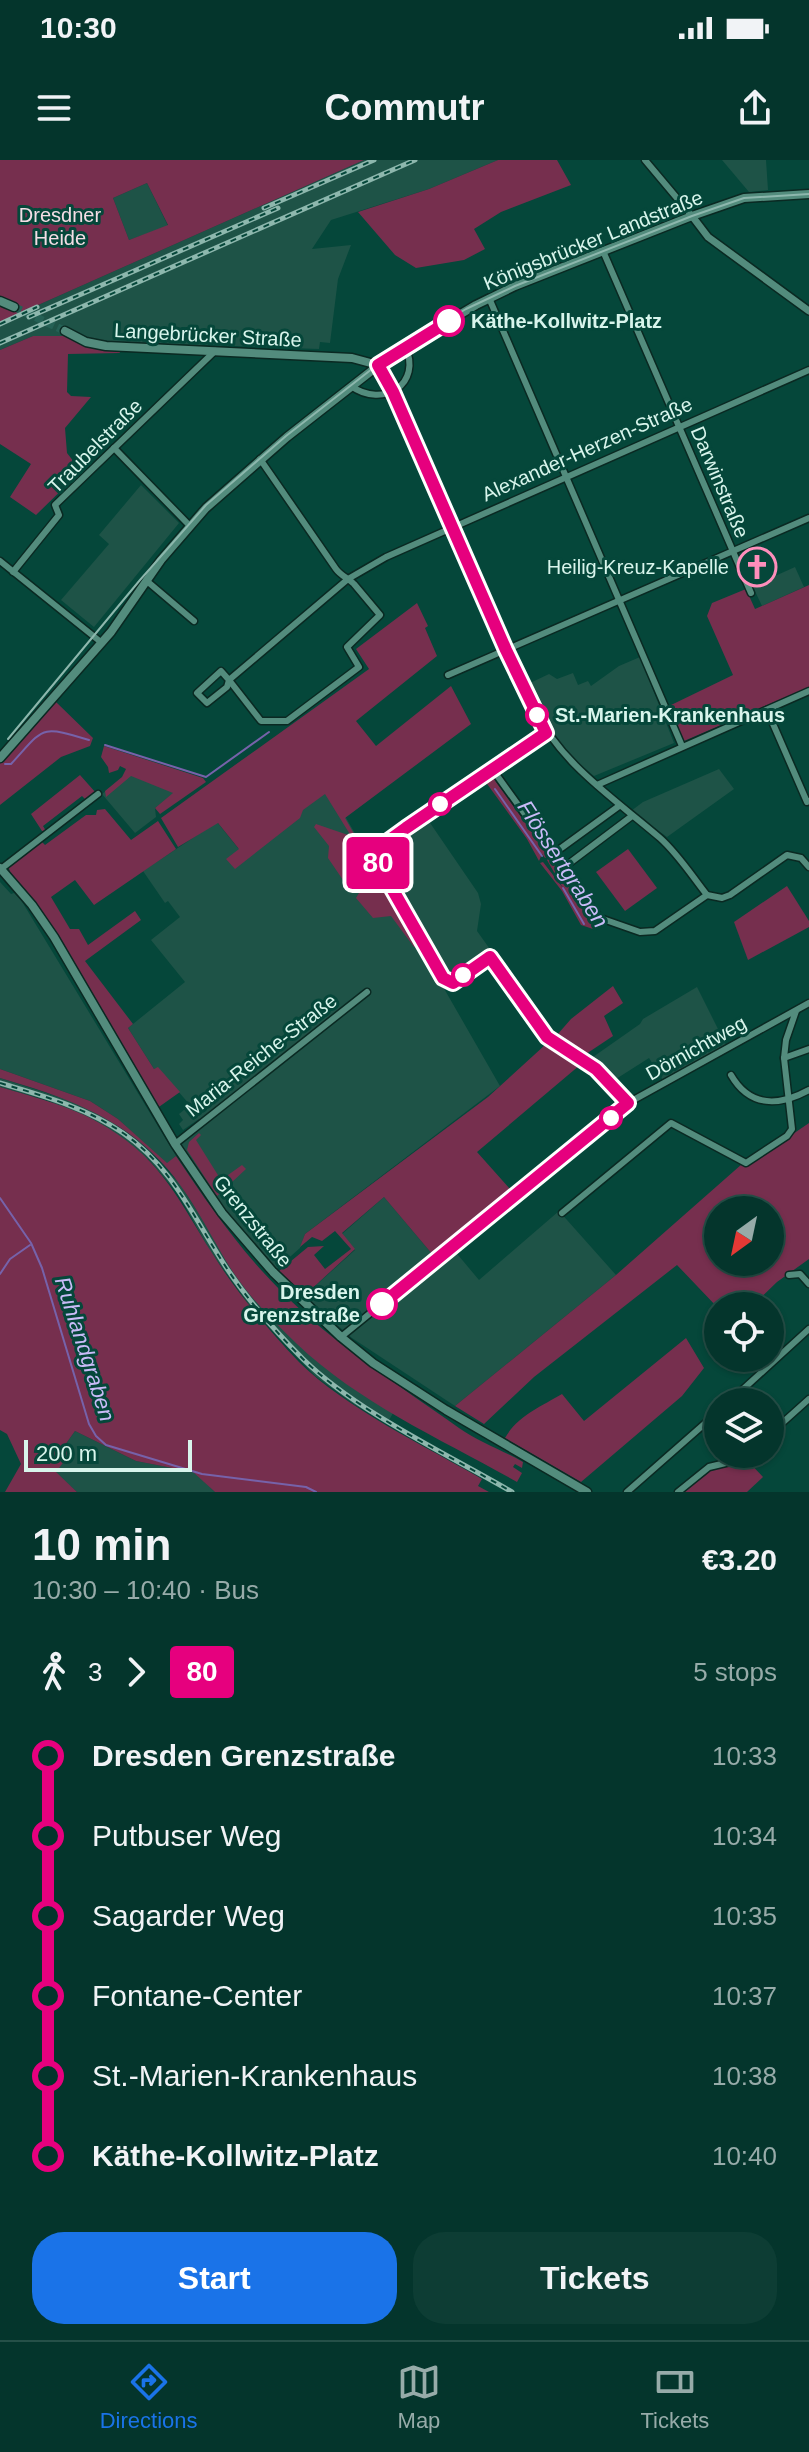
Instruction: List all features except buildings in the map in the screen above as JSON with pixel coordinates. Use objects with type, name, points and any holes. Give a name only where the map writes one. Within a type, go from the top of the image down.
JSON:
[{"type":"main road","name":"Königsbrücker Landstraße","points":[[0,758],[102,643],[161,560],[221,493],[361,378],[405,346],[489,298],[692,216],[744,198],[809,194]]},
{"type":"main road","points":[[0,301],[14,307]]},
{"type":"main road","name":"Langebrücker Straße","points":[[65,331],[86,342],[106,346],[352,358],[378,365]]},
{"type":"main road","points":[[352,358],[360,368],[361,378]]},
{"type":"main road","name":"Grenzstraße","points":[[1,868],[54,937],[175,1144],[245,1242],[292,1292],[341,1337],[423,1396],[587,1492]]},
{"type":"street","points":[[645,160],[708,237],[809,311]]},
{"type":"street","name":"Darwinstraße","points":[[603,251],[751,593]]},
{"type":"street","points":[[489,298],[682,746]]},
{"type":"street","points":[[351,386],[372,396],[392,391],[401,384],[408,369],[409,358],[405,346]]},
{"type":"street","name":"Traubelstraße","points":[[13,572],[59,515],[55,505],[215,351]]},
{"type":"street","points":[[378,365],[546,733],[569,761],[664,843],[707,895],[722,898],[730,895],[787,855],[801,858],[809,867]]},
{"type":"street","name":"Alexander-Herzen-Straße","points":[[229,680],[221,671],[197,693],[207,703],[227,687],[229,680],[348,579],[386,557],[809,370]]},
{"type":"street","points":[[114,448],[190,526]]},
{"type":"street","points":[[229,680],[261,721],[287,721],[359,667],[347,647],[380,615],[340,574],[260,459]]},
{"type":"street","points":[[448,675],[809,518]]},
{"type":"street","points":[[0,561],[102,643]]},
{"type":"street","points":[[148,582],[194,621]]},
{"type":"street","points":[[597,785],[809,691]]},
{"type":"street","points":[[767,710],[808,802]]},
{"type":"street","points":[[546,733],[406,828],[377,849],[374,857],[443,978],[453,983],[490,957],[547,1037],[596,1069],[628,1103]]},
{"type":"street","points":[[493,770],[600,918],[640,932],[655,931],[707,895]]},
{"type":"street","points":[[1,868],[98,794]]},
{"type":"street","points":[[553,854],[619,806]]},
{"type":"street","points":[[563,868],[632,816]]},
{"type":"street","name":"Maria-Reiche-Straße","points":[[175,1144],[367,992]]},
{"type":"street","name":"Dörnichtweg","points":[[341,1337],[628,1103],[809,1003]]},
{"type":"street","points":[[562,1213],[671,1123],[746,1163],[787,1136],[792,1129],[784,1058],[786,1040],[796,1011]]},
{"type":"street","points":[[784,1058],[809,1049]]},
{"type":"street","points":[[731,1075],[754,1097],[767,1102],[790,1101],[809,1090]]},
{"type":"street","points":[[789,1275],[800,1274],[809,1284]]},
{"type":"street","points":[[744,1388],[809,1329]]},
{"type":"street","points":[[784,1421],[809,1399]]},
{"type":"street","points":[[627,1492],[704,1424]]},
{"type":"street","points":[[678,1492],[708,1468]]},
{"type":"shaded area","points":[[364,160],[498,160],[429,189],[331,220],[312,249],[351,245],[338,279],[330,343],[320,342],[319,349],[33,336],[0,350],[0,322]]},
{"type":"shaded area","points":[[722,160],[766,160],[768,190],[749,192]]},
{"type":"shaded area","points":[[147,183],[168,226],[129,240],[113,198]]},
{"type":"shaded area","points":[[141,485],[179,523],[94,627],[61,600],[109,544],[99,535]]},
{"type":"shaded area","points":[[795,567],[804,587],[762,606],[753,587],[760,584],[757,576],[771,569],[775,576]]},
{"type":"shaded area","points":[[640,657],[674,743],[594,776],[568,754],[549,729],[528,684],[549,674],[557,679],[573,673],[578,685],[588,681],[591,686],[619,666]]},
{"type":"shaded area","points":[[719,769],[734,789],[667,837],[631,811],[643,802]]},
{"type":"shaded area","points":[[131,771],[174,793],[155,808],[156,817],[135,833],[102,794]]},
{"type":"shaded area","points":[[326,783],[500,1086],[305,1234],[300,1248],[273,1272],[245,1242],[175,1144],[202,1122],[199,1119],[183,1130],[179,1124],[183,1120],[179,1114],[190,1105],[158,1068],[154,1069],[128,1028],[185,982],[151,940],[180,917],[168,901],[165,903],[143,871],[217,822],[238,848]]},
{"type":"shaded area","points":[[426,817],[478,893],[481,904],[477,931],[492,952],[450,979],[445,978],[377,857],[379,851]]},
{"type":"shaded area","points":[[0,882],[21,900],[176,1156],[167,1164],[118,1119],[90,1101],[0,1069]]},
{"type":"shaded area","points":[[697,987],[726,1045],[663,1080],[649,1058],[616,1079],[593,1057],[643,1019]]},
{"type":"shaded area","points":[[0,1078],[77,1103],[140,1142],[180,1184],[252,1297],[301,1347],[342,1380],[393,1413],[387,1424],[315,1376],[255,1313],[210,1251],[178,1194],[149,1160],[50,1101],[0,1087]]},
{"type":"shaded area","points":[[384,1197],[433,1255],[448,1243],[479,1280],[559,1211],[616,1275],[455,1406],[352,1338],[304,1296],[355,1250],[342,1234]]},
{"type":"shaded area","points":[[75,1431],[136,1461],[194,1472],[215,1492],[77,1492],[55,1472],[72,1452],[65,1445]]},
{"type":"green space","name":"Dresdner Heide","points":[[0,160],[364,160],[0,322]],"holes":[[[147,183],[168,225],[129,240],[113,198]]]},
{"type":"green space","points":[[498,160],[557,160],[571,185],[501,212],[474,229],[485,249],[464,260],[416,268],[395,255],[358,212],[429,189]]},
{"type":"green space","points":[[64,332],[118,348],[120,353],[68,354],[67,392],[71,396],[91,397],[65,428],[67,453],[81,471],[36,515],[10,497],[31,464],[0,444],[0,350],[33,336],[62,336]]},
{"type":"green space","points":[[809,585],[809,687],[684,741],[669,706],[733,675],[707,616],[712,603],[746,589],[755,609]]},
{"type":"green space","points":[[417,603],[437,656],[356,721],[376,746],[451,686],[471,724],[345,818],[417,945],[414,947],[391,916],[373,918],[356,898],[362,888],[353,877],[343,880],[328,858],[329,846],[314,827],[316,824],[351,836],[325,794],[303,810],[300,818],[235,869],[226,859],[239,849],[218,823],[178,847],[161,818],[369,669],[356,649]]},
{"type":"green space","points":[[56,702],[93,738],[90,746],[61,757],[0,805],[0,763]]},
{"type":"green space","points":[[104,746],[203,778],[206,782],[160,814],[155,808],[173,793],[131,776],[106,797],[105,791],[122,777],[126,769],[120,766],[109,773],[101,757]]},
{"type":"green space","points":[[80,775],[96,793],[86,800],[82,796],[43,826],[46,831],[42,831],[31,814]]},
{"type":"green space","points":[[493,777],[549,856],[545,858],[542,854],[539,861],[485,781]]},
{"type":"green space","points":[[105,809],[131,840],[158,821],[176,849],[94,905],[75,880],[51,897],[70,929],[79,929],[88,945],[135,911],[141,920],[85,961],[133,1024],[128,1028],[154,1069],[158,1067],[180,1092],[156,1109],[54,937],[14,883],[8,866],[41,841],[45,845],[86,815],[96,815],[97,810]]},
{"type":"green space","points":[[628,849],[657,888],[625,911],[596,872]]},
{"type":"green space","points":[[550,857],[596,930],[581,925],[562,891],[540,863],[543,862],[563,888],[547,860]]},
{"type":"green space","points":[[787,886],[809,921],[809,927],[748,960],[734,922]]},
{"type":"green space","points":[[613,986],[623,1003],[604,1016],[613,1036],[586,1054],[557,1035],[571,1019]]},
{"type":"green space","points":[[545,1045],[580,1065],[477,1152],[511,1190],[433,1255],[384,1197],[342,1233],[355,1249],[304,1296],[279,1271],[308,1247],[324,1246],[314,1255],[325,1269],[351,1249],[335,1231],[322,1241],[312,1237],[300,1247],[305,1234],[488,1097]]},
{"type":"green space","points":[[0,1069],[90,1101],[118,1119],[167,1163],[176,1156],[238,1243],[301,1311],[367,1363],[459,1428],[523,1462],[522,1468],[515,1464],[513,1467],[522,1473],[517,1482],[375,1403],[297,1344],[247,1292],[184,1190],[164,1165],[129,1133],[68,1101],[0,1078]]},
{"type":"green space","points":[[0,1087],[82,1114],[127,1141],[168,1184],[232,1282],[299,1362],[363,1411],[482,1479],[478,1486],[489,1492],[215,1492],[193,1472],[136,1461],[75,1431],[65,1445],[72,1451],[56,1472],[77,1492],[5,1492],[21,1464],[7,1434],[0,1430]]},
{"type":"green space","points":[[809,1123],[809,1259],[767,1292],[704,1293],[677,1265],[534,1377],[484,1424],[455,1406],[616,1275],[704,1197],[704,1276],[784,1276],[784,1196],[706,1196],[742,1164],[748,1165]]},
{"type":"green space","points":[[199,1133],[201,1135],[196,1140],[221,1180],[242,1165],[246,1169],[217,1196],[187,1150],[189,1142]]},
{"type":"green space","points":[[686,1338],[704,1368],[682,1396],[581,1482],[505,1438],[523,1418],[562,1394],[584,1421]]},
{"type":"green space","points":[[714,1468],[754,1468],[763,1477],[747,1492],[682,1492]]},
{"type":"waterway","name":"Flössertgraben","points":[[5,764],[11,764],[44,732],[60,732],[89,740]]},
{"type":"waterway","name":"Flössertgraben","points":[[105,745],[206,777],[269,732]]},
{"type":"waterway","name":"Flössertgraben","points":[[495,789],[542,856]]},
{"type":"waterway","name":"Flössertgraben","points":[[563,888],[584,924]]},
{"type":"waterway","name":"Ruhlandgraben","points":[[0,1198],[31,1243],[42,1268],[89,1424],[96,1436],[106,1445],[202,1474],[306,1487],[316,1492]]},
{"type":"waterway","points":[[0,1274],[10,1259],[30,1245]]},
{"type":"tunnel","points":[[14,307],[65,331]]},
{"type":"tram line","points":[[8,739],[206,505],[286,436],[395,351],[466,309],[515,286],[692,216],[744,198],[809,194]]},
{"type":"railway","points":[[264,208],[374,160]]},
{"type":"railway","points":[[0,343],[415,160]]},
{"type":"railway","points":[[29,317],[278,208]]},
{"type":"railway","points":[[0,324],[37,307]]},
{"type":"railway","points":[[0,1083],[79,1109],[109,1124],[140,1146],[168,1176],[240,1287],[303,1359],[375,1414],[512,1492]]},
{"type":"bus line","name":"80","points":[[382,1304],[628,1103],[596,1069],[547,1037],[490,957],[453,983],[447,982],[374,857],[377,849],[406,828],[546,733],[506,650],[393,392],[378,365],[449,321]]},
{"type":"place","name":"Käthe-Kollwitz-Platz","points":[[449,321]]},
{"type":"place","name":"Heilig-Kreuz-Kapelle","points":[[757,567]]},
{"type":"place","name":"St.-Marien-Krankenhaus","points":[[537,715]]},
{"type":"place","name":"Dresden Grenzstraße","points":[[382,1304]]}]
